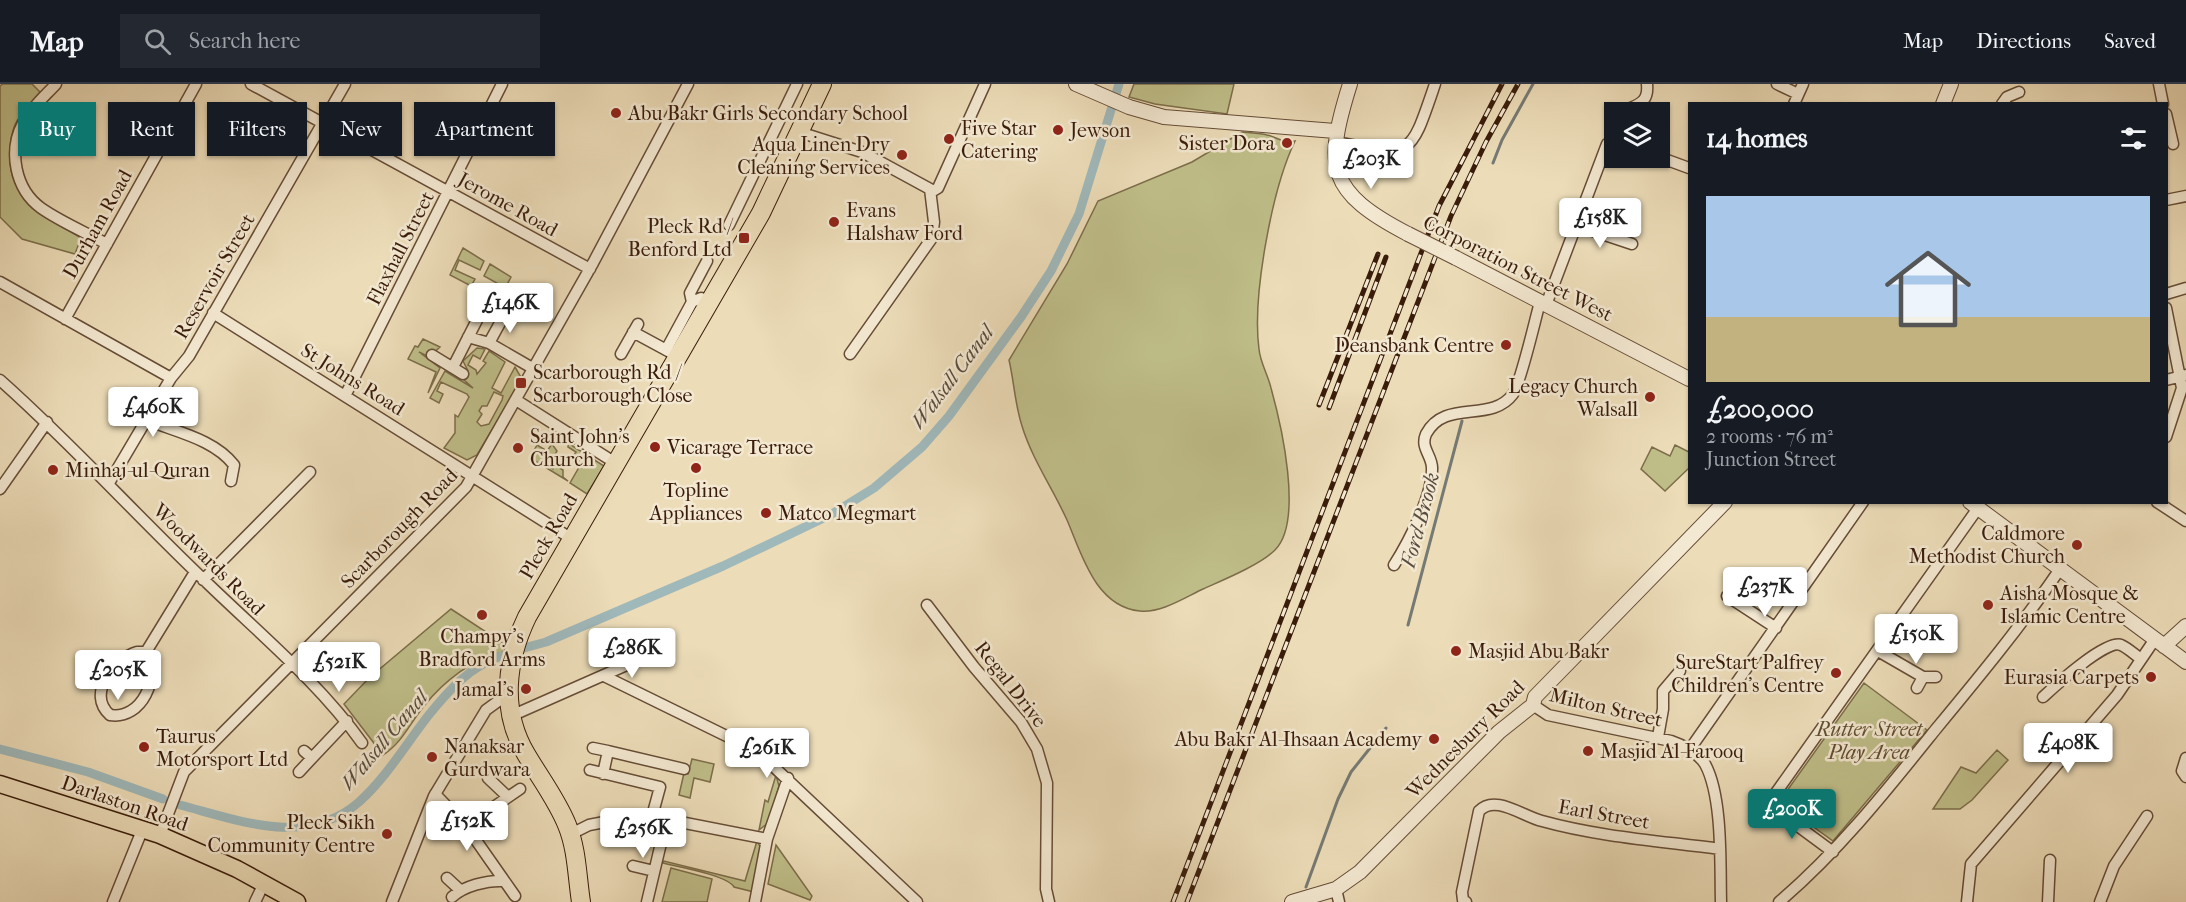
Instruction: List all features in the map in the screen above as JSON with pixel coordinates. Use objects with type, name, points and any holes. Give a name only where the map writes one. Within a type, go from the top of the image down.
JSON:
[{"type":"highway","name":"Pleck Road","points":[[581,902],[571,834],[548,789],[524,751],[511,716],[508,674],[515,646],[527,617],[617,464],[701,301],[761,213],[822,84]]},
{"type":"main road","name":"Darlaston Road","points":[[0,784],[143,828],[212,857],[297,902]]},
{"type":"street","points":[[56,84],[22,124],[15,157],[19,177],[24,188],[40,207],[107,244]]},
{"type":"street","name":"Durham Road","points":[[65,319],[196,84]]},
{"type":"street","name":"Jerome Road","points":[[251,84],[319,123]]},
{"type":"street","name":"Reservoir Street","points":[[334,102],[345,84]]},
{"type":"street","name":"Flaxhall Street","points":[[345,396],[502,84]]},
{"type":"street","name":"Scarborough Road","points":[[160,835],[178,782],[184,772],[437,518],[473,475],[590,269],[688,84]]},
{"type":"street","points":[[729,225],[797,84]]},
{"type":"street","points":[[799,132],[862,152],[933,191],[938,188],[985,84]]},
{"type":"street","points":[[1076,84],[1129,107],[1174,118],[1335,136],[1383,151],[1395,151],[1412,142],[1419,130],[1435,84]]},
{"type":"street","points":[[1335,136],[1350,84]]},
{"type":"street","points":[[1643,102],[1647,96],[1647,84]]},
{"type":"street","points":[[1777,84],[1798,94]]},
{"type":"street","points":[[1944,102],[1951,84]]},
{"type":"street","points":[[2160,84],[2163,102]]},
{"type":"street","points":[[2003,102],[2007,97],[2019,92]]},
{"type":"street","name":"Reservoir Street","points":[[109,483],[171,378],[186,360],[319,128]]},
{"type":"street","points":[[2168,128],[2173,144]]},
{"type":"street","name":"Corporation Street West","points":[[1335,136],[1337,170],[1347,189],[1362,204],[1408,234],[1688,378]]},
{"type":"street","points":[[1394,565],[1413,536],[1432,471],[1423,443],[1427,433],[1439,419],[1458,411],[1480,411],[1496,407],[1514,393],[1543,304],[1578,226],[1604,152]]},
{"type":"street","name":"Jerome Road","points":[[381,156],[590,269]]},
{"type":"street","points":[[1670,161],[1688,168]]},
{"type":"street","points":[[850,354],[932,238],[934,222],[930,189]]},
{"type":"street","points":[[2168,200],[2186,196]]},
{"type":"street","points":[[740,203],[761,213]]},
{"type":"street","points":[[1578,226],[1632,244]]},
{"type":"street","name":"Pleck Road","points":[[701,301],[690,293],[707,261]]},
{"type":"street","points":[[0,282],[171,378]]},
{"type":"street","points":[[2168,293],[2186,288]]},
{"type":"street","points":[[489,343],[506,312]]},
{"type":"street","name":"St Johns Road","points":[[213,313],[572,539]]},
{"type":"street","points":[[2168,316],[2183,376],[2182,388],[2168,431]]},
{"type":"street","points":[[453,367],[478,318]]},
{"type":"street","points":[[621,354],[635,328],[673,354]]},
{"type":"street","points":[[468,337],[489,343],[534,369]]},
{"type":"street","points":[[432,355],[463,374]]},
{"type":"street","points":[[2168,380],[2183,376]]},
{"type":"street","name":"Woodwards Road","points":[[0,380],[47,422],[199,576],[291,664],[346,721],[362,743]]},
{"type":"street","points":[[516,400],[617,464]]},
{"type":"street","points":[[147,420],[203,441],[229,459],[234,465],[231,481]]},
{"type":"street","points":[[0,489],[47,422]]},
{"type":"street","points":[[146,652],[149,657],[150,671],[146,696],[136,709],[128,714],[110,715],[105,710],[100,697],[107,676],[123,657],[146,652],[199,576],[310,472]]},
{"type":"street","name":"Wednesbury Road","points":[[1292,902],[1338,895],[1499,732],[1533,705],[1534,697],[1723,504]]},
{"type":"street","points":[[1721,902],[1720,849],[1710,779],[1704,763],[1690,749],[1862,504]]},
{"type":"street","points":[[2160,504],[2186,521]]},
{"type":"street","points":[[1833,852],[1768,804],[1878,651],[1974,505],[2186,662]]},
{"type":"street","points":[[1779,902],[1833,852],[1898,778],[2018,628],[2060,569]]},
{"type":"street","points":[[1726,596],[1776,628]]},
{"type":"street","name":"Regal Drive","points":[[927,604],[974,668],[1021,722],[1037,749],[1047,783],[1046,889],[1049,902]]},
{"type":"street","points":[[1967,902],[1971,864],[2117,696],[2138,668],[2141,659],[2159,643],[2186,626]]},
{"type":"street","points":[[2043,697],[2066,675],[2111,645],[2121,645],[2141,659]]},
{"type":"street","points":[[1878,651],[1923,677],[1936,677]]},
{"type":"street","points":[[511,716],[647,656]]},
{"type":"street","points":[[1658,737],[1663,709],[1663,691],[1680,671]]},
{"type":"street","points":[[604,676],[758,751],[917,902]]},
{"type":"street","points":[[1917,688],[1923,677]]},
{"type":"street","points":[[392,902],[435,794],[486,710],[508,694]]},
{"type":"street","name":"Milton Street","points":[[1533,705],[1548,715],[1658,737],[1690,749]]},
{"type":"street","points":[[299,771],[308,755],[346,721]]},
{"type":"street","points":[[593,748],[684,769]]},
{"type":"street","points":[[603,774],[608,751]]},
{"type":"street","points":[[2186,758],[2182,771],[2186,777]]},
{"type":"street","points":[[590,770],[660,787],[651,820]]},
{"type":"street","points":[[488,778],[507,796]]},
{"type":"street","points":[[755,902],[767,839],[788,778]]},
{"type":"street","points":[[466,826],[520,789]]},
{"type":"street","points":[[435,794],[466,826],[515,896]]},
{"type":"street","name":"Earl Street","points":[[1466,902],[1463,900],[1462,892],[1479,812],[1485,805],[1493,803],[1535,819],[1580,832],[1720,849]]},
{"type":"street","points":[[2100,902],[2114,866],[2147,816]]},
{"type":"street","points":[[571,834],[590,825],[625,818],[666,822],[767,839]]},
{"type":"street","points":[[647,902],[666,822]]},
{"type":"street","points":[[113,902],[143,828]]},
{"type":"street","points":[[2048,902],[2051,860]]},
{"type":"street","points":[[633,866],[654,871]]},
{"type":"street","points":[[447,878],[456,894],[493,880],[504,881]]},
{"type":"street","points":[[255,902],[264,883]]},
{"type":"green space","points":[[3,84],[32,84],[40,92],[32,102],[18,102],[18,119],[13,129],[10,148],[11,172],[16,185],[33,206],[81,238],[75,254],[22,239],[0,217],[0,86]]},
{"type":"green space","points":[[1134,84],[1234,84],[1227,114],[1155,104],[1129,97]]},
{"type":"green space","points":[[1242,132],[1264,134],[1287,142],[1295,141],[1272,214],[1258,301],[1260,354],[1280,424],[1288,472],[1288,518],[1284,536],[1268,556],[1241,572],[1172,604],[1156,610],[1140,611],[1112,600],[1101,589],[1084,562],[1067,520],[1026,438],[1018,410],[1009,360],[1067,264],[1098,201],[1192,162]]},
{"type":"green space","points":[[463,248],[484,261],[480,270],[459,260],[455,270],[475,279],[471,286],[450,275]]},
{"type":"green space","points":[[490,264],[511,277],[497,304],[475,292],[480,284],[500,295],[504,287],[484,276]]},
{"type":"green space","points":[[423,339],[440,347],[429,357],[419,352],[440,368],[428,393],[436,372],[408,359],[415,346],[418,347]]},
{"type":"green space","points":[[477,348],[485,349],[480,359],[473,355],[468,365],[476,370],[477,374],[486,363],[483,361],[489,351],[505,362],[492,388],[501,393],[515,367],[522,379],[477,455],[467,460],[444,448],[455,433],[455,415],[458,417],[469,397],[441,382],[437,391],[443,394],[439,403],[430,398],[445,371],[473,388],[463,379],[468,371],[463,361]],"holes":[[[494,392],[503,396],[489,424],[481,426],[477,422],[482,414],[479,411],[482,406],[487,406]]]},
{"type":"green space","points":[[568,443],[604,466],[587,494],[570,483],[582,462],[573,456],[576,452],[568,447]]},
{"type":"green space","points":[[552,444],[557,451],[548,466],[553,469],[555,465],[563,470],[563,477],[568,481],[530,458],[537,445],[547,451]]},
{"type":"green space","points":[[1675,445],[1688,452],[1688,469],[1665,491],[1641,469],[1652,447],[1670,456]]},
{"type":"green space","points":[[451,609],[506,645],[504,652],[471,665],[440,688],[395,745],[383,755],[344,704],[369,678]]},
{"type":"green space","name":"Rutter Street Play Area","points":[[1864,683],[1927,730],[1833,841],[1779,802]]},
{"type":"green space","points":[[1997,750],[2008,760],[1972,800],[1960,809],[1933,809],[1961,767],[1976,773]]},
{"type":"green space","points":[[692,759],[714,764],[710,782],[694,778],[690,798],[679,795],[684,773],[688,774]]},
{"type":"green space","points":[[776,775],[779,786],[768,823],[759,830],[765,800],[768,802]]},
{"type":"green space","points":[[757,841],[762,850],[754,892],[734,887],[712,875],[663,863],[664,861],[745,881]]},
{"type":"green space","points":[[776,845],[812,896],[810,900],[768,884]]},
{"type":"green space","points":[[671,868],[712,879],[707,902],[662,902]]},
{"type":"waterway","name":"Walsall Canal","points":[[524,648],[546,642],[723,566],[832,514],[874,488],[922,447],[949,416],[1021,317],[1051,271],[1079,214],[1119,84]]},
{"type":"waterway","name":"Ford Brook","points":[[1493,163],[1502,140],[1533,84]]},
{"type":"waterway","name":"Ford Brook","points":[[1408,625],[1462,421]]},
{"type":"waterway","name":"Walsall Canal","points":[[180,805],[248,823],[272,826],[295,827],[317,824],[339,816],[369,793],[452,688],[479,666],[501,656]]},
{"type":"waterway","name":"Ford Brook","points":[[1306,887],[1338,799],[1351,772],[1386,728]]},
{"type":"waterway","name":"Walsall Canal","points":[[0,749],[88,772],[163,799]]},
{"type":"railway","points":[[1173,902],[1439,206],[1502,84]]},
{"type":"railway","points":[[1187,902],[1451,216],[1486,142],[1518,84]]},
{"type":"railway","points":[[1319,405],[1378,254]]},
{"type":"railway","points":[[1329,408],[1386,257]]},
{"type":"place","name":"Abu Bakr Girls Secondary School","points":[[616,113]]},
{"type":"place","name":"Jewson","points":[[1058,130]]},
{"type":"place","name":"Five Star Catering","points":[[949,139]]},
{"type":"place","name":"Sister Dora","points":[[1287,143]]},
{"type":"place","name":"Aqua Linen Dry Cleaning Services","points":[[902,155]]},
{"type":"place","name":"Evans Halshaw Ford","points":[[834,222]]},
{"type":"place","name":"Pleck Rd / Benford Ltd","points":[[744,238]]},
{"type":"place","name":"Deansbank Centre","points":[[1506,345]]},
{"type":"place","name":"Scarborough Rd / Scarborough Close","points":[[521,383]]},
{"type":"place","name":"Legacy Church Walsall","points":[[1650,397]]},
{"type":"place","name":"Vicarage Terrace","points":[[655,447]]},
{"type":"place","name":"Saint John's Church","points":[[518,448]]},
{"type":"place","name":"Topline Appliances","points":[[696,468]]},
{"type":"place","name":"Minhaj-ul-Quran","points":[[53,470]]},
{"type":"place","name":"Matco Megmart","points":[[766,513]]},
{"type":"place","name":"Caldmore Methodist Church","points":[[2077,545]]},
{"type":"place","name":"Aisha Mosque & Islamic Centre","points":[[1988,605]]},
{"type":"place","name":"Champy's Bradford Arms","points":[[482,615]]},
{"type":"place","name":"Masjid Abu Bakr","points":[[1456,651]]},
{"type":"place","name":"SureStart Palfrey Children's Centre","points":[[1836,673]]},
{"type":"place","name":"Eurasia Carpets","points":[[2151,677]]},
{"type":"place","name":"Jamal's","points":[[526,689]]},
{"type":"place","name":"Abu Bakr Al-Ihsaan Academy","points":[[1434,739]]},
{"type":"place","name":"Taurus Motorsport Ltd","points":[[144,747]]},
{"type":"place","name":"Masjid Al-Farooq","points":[[1588,751]]},
{"type":"place","name":"Nanaksar Gurdwara","points":[[432,757]]},
{"type":"place","name":"Pleck Sikh Community Centre","points":[[387,834]]}]
